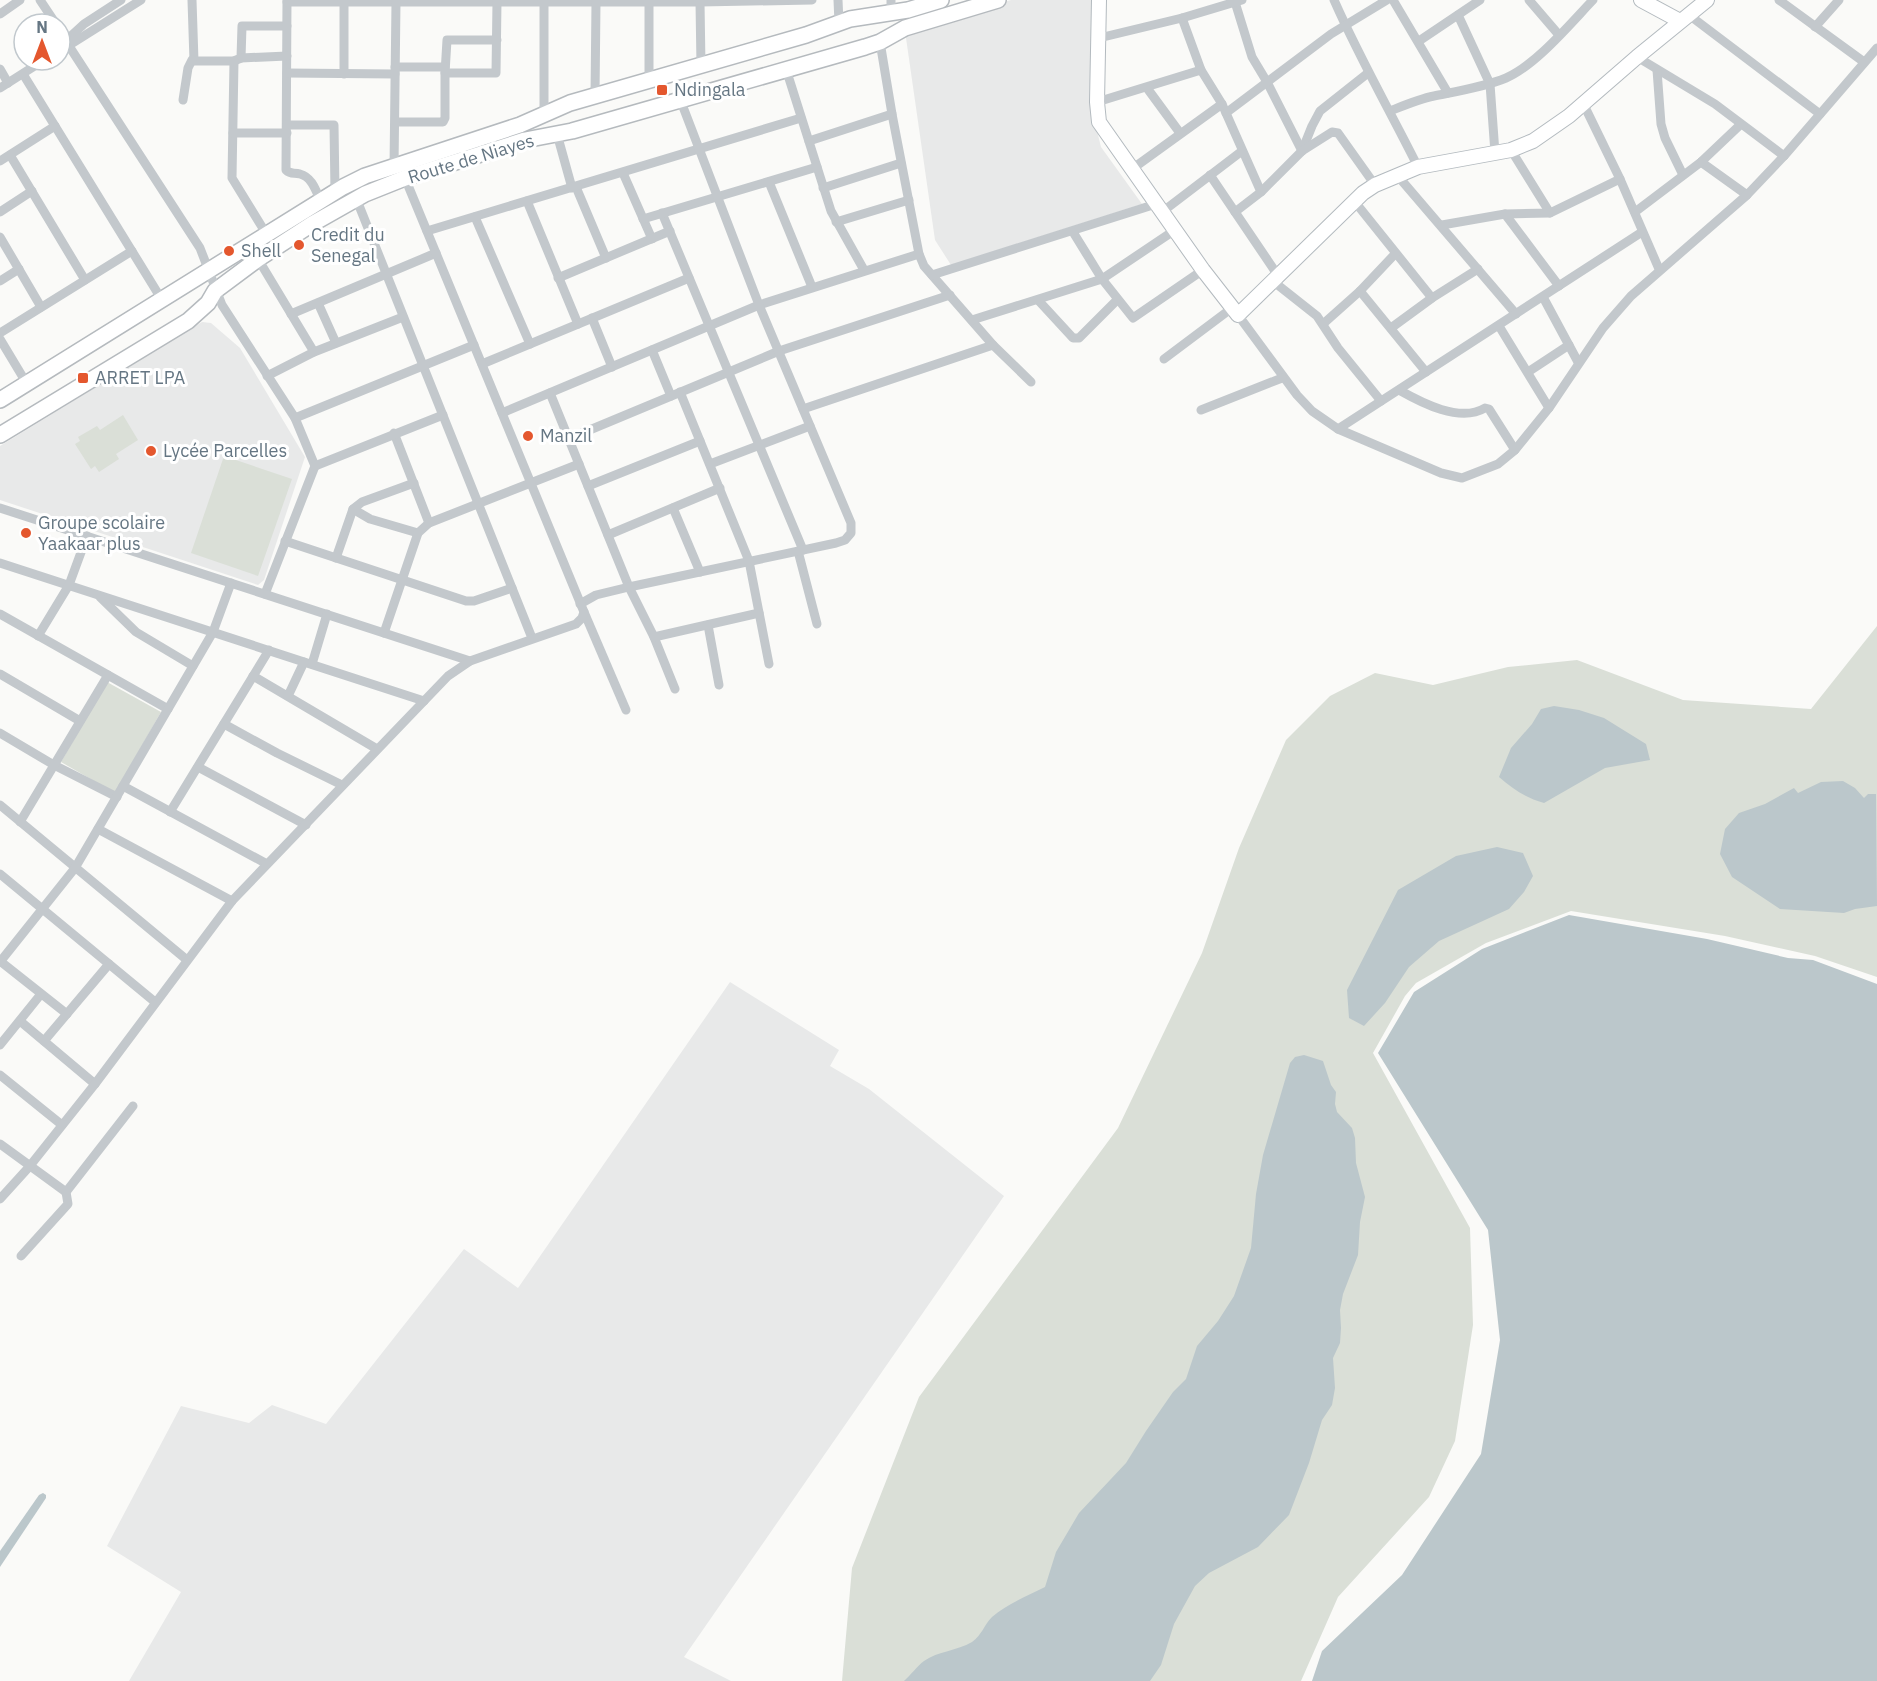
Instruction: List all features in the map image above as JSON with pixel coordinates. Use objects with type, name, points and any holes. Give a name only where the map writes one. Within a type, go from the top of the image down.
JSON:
[{"type":"main road","name":"Route de Niayes","points":[[0,400],[364,176],[492,135],[570,103],[806,35],[891,7],[941,0]]},
{"type":"main road","name":"Route de Niayes","points":[[0,435],[188,321],[208,303],[215,291],[258,259],[356,198],[405,178],[525,141],[557,134],[880,42],[905,28],[998,0]]},
{"type":"street","points":[[0,14],[20,0]]},
{"type":"street","points":[[72,37],[106,4],[121,0]]},
{"type":"street","points":[[72,40],[141,0]]},
{"type":"street","points":[[183,100],[188,68],[192,60],[192,0]]},
{"type":"street","points":[[321,201],[309,178],[300,174],[291,174],[286,170],[287,1],[812,0]]},
{"type":"street","points":[[838,0],[839,23]]},
{"type":"street","points":[[1099,0],[1097,102],[1099,122],[1282,378],[1312,411],[1338,429],[1414,463],[1462,478],[1498,464],[1515,450],[1549,408],[1578,362],[1631,296],[1659,269],[1747,195],[1784,156],[1877,48]]},
{"type":"street","points":[[1202,0],[1205,11]]},
{"type":"street","points":[[1334,0],[1368,73],[1418,168]]},
{"type":"street","points":[[1226,114],[1345,25],[1387,0]]},
{"type":"street","points":[[1393,0],[1448,93]]},
{"type":"street","points":[[1419,41],[1480,0]]},
{"type":"street","points":[[1529,0],[1559,35]]},
{"type":"street","points":[[1390,111],[1410,103],[1490,84],[1509,76],[1527,64],[1593,0]]},
{"type":"street","points":[[1641,0],[1694,8],[1820,114]]},
{"type":"street","points":[[1779,0],[1864,62]]},
{"type":"street","points":[[1815,27],[1839,0]]},
{"type":"street","points":[[1099,38],[1182,18],[1239,1],[1252,57],[1302,151]]},
{"type":"street","points":[[344,2],[344,74]]},
{"type":"street","points":[[394,167],[396,2]]},
{"type":"street","points":[[287,73],[344,74],[395,70],[445,70],[496,73],[498,2]]},
{"type":"street","points":[[544,2],[544,115]]},
{"type":"street","points":[[595,96],[596,2]]},
{"type":"street","points":[[649,2],[649,81]]},
{"type":"street","points":[[700,2],[701,66]]},
{"type":"street","points":[[1164,359],[1235,311],[1276,279],[1375,185],[1418,168],[1511,150],[1533,141],[1553,129],[1694,8]]},
{"type":"street","points":[[1458,15],[1490,84],[1495,153]]},
{"type":"street","points":[[1182,18],[1202,70],[1222,104],[1261,192]]},
{"type":"street","points":[[267,235],[232,178],[237,59],[242,26],[287,26]]},
{"type":"street","points":[[396,122],[443,122],[445,118],[447,39],[497,40]]},
{"type":"street","points":[[880,42],[919,254],[924,266],[993,345],[1031,382]]},
{"type":"street","points":[[72,55],[200,249],[222,305],[295,418],[315,466],[265,594]]},
{"type":"street","points":[[192,60],[287,56]]},
{"type":"street","points":[[1636,57],[1715,104],[1784,156]]},
{"type":"street","points":[[0,69],[4,85],[25,72]]},
{"type":"street","points":[[786,69],[836,222],[864,270]]},
{"type":"street","points":[[1097,102],[1202,70]]},
{"type":"street","points":[[1657,70],[1661,124],[1665,138],[1683,175]]},
{"type":"street","points":[[1302,151],[1320,111],[1368,73]]},
{"type":"street","points":[[22,74],[162,300]]},
{"type":"street","points":[[1147,88],[1180,134]]},
{"type":"street","points":[[0,1199],[29,1167],[95,1084],[232,901],[448,676],[470,661],[576,624],[582,618],[582,608],[596,595],[801,551],[845,540],[849,536],[852,528],[759,305],[680,99]]},
{"type":"street","points":[[1583,103],[1620,179],[1659,269]]},
{"type":"street","points":[[1132,169],[1222,104]]},
{"type":"street","points":[[809,141],[892,114]]},
{"type":"street","points":[[427,231],[801,118]]},
{"type":"street","points":[[233,133],[334,124],[336,192]]},
{"type":"street","points":[[1635,212],[1701,162],[1740,124]]},
{"type":"street","points":[[0,161],[55,126]]},
{"type":"street","points":[[1235,212],[1261,192],[1302,151],[1335,132],[1375,185]]},
{"type":"street","points":[[557,134],[574,187],[606,258]]},
{"type":"street","points":[[1511,150],[1550,213]]},
{"type":"street","points":[[932,275],[1159,208],[1242,151]]},
{"type":"street","points":[[10,155],[85,280]]},
{"type":"street","points":[[1701,162],[1747,195]]},
{"type":"street","points":[[823,188],[902,163]]},
{"type":"street","points":[[643,219],[817,167]]},
{"type":"street","points":[[623,172],[652,239]]},
{"type":"street","points":[[1210,175],[1276,279],[1323,324],[1381,401]]},
{"type":"street","points":[[1397,175],[1516,314]]},
{"type":"street","points":[[405,178],[626,710]]},
{"type":"street","points":[[1442,225],[1505,214],[1550,213],[1620,179]]},
{"type":"street","points":[[769,182],[812,286]]},
{"type":"street","points":[[0,212],[32,191]]},
{"type":"street","points":[[356,198],[532,638]]},
{"type":"street","points":[[836,222],[909,200]]},
{"type":"street","points":[[527,201],[578,324]]},
{"type":"street","points":[[1355,202],[1432,298]]},
{"type":"street","points":[[662,213],[801,551],[817,624]]},
{"type":"street","points":[[1505,214],[1559,286]]},
{"type":"street","points":[[475,217],[530,344]]},
{"type":"street","points":[[972,320],[1102,279],[1175,230]]},
{"type":"street","points":[[558,278],[670,231]]},
{"type":"street","points":[[1073,232],[1102,279],[1133,318],[1203,270]]},
{"type":"street","points":[[1338,429],[1642,232]]},
{"type":"street","points":[[0,237],[41,307]]},
{"type":"street","points":[[0,333],[132,251]]},
{"type":"street","points":[[291,314],[436,253]]},
{"type":"street","points":[[502,413],[759,305],[812,286],[919,254]]},
{"type":"street","points":[[1323,324],[1360,291],[1395,254]]},
{"type":"street","points":[[258,259],[314,352]]},
{"type":"street","points":[[0,281],[19,269]]},
{"type":"street","points":[[1391,328],[1432,298],[1478,269]]},
{"type":"street","points":[[482,364],[689,278]]},
{"type":"street","points":[[1360,291],[1426,372]]},
{"type":"street","points":[[568,439],[779,351],[950,296]]},
{"type":"street","points":[[1543,297],[1578,362]]},
{"type":"street","points":[[1038,300],[1073,338],[1079,338],[1117,300]]},
{"type":"street","points":[[318,303],[336,343]]},
{"type":"street","points":[[267,376],[314,352],[403,316]]},
{"type":"street","points":[[592,318],[612,367]]},
{"type":"street","points":[[1499,326],[1549,408]]},
{"type":"street","points":[[0,339],[27,384]]},
{"type":"street","points":[[295,418],[474,345]]},
{"type":"street","points":[[803,409],[993,345]]},
{"type":"street","points":[[1527,372],[1569,345]]},
{"type":"street","points":[[652,350],[700,441],[749,561],[769,664]]},
{"type":"street","points":[[1201,410],[1282,378]]},
{"type":"street","points":[[1399,390],[1416,400],[1459,414],[1476,414],[1485,408],[1489,410],[1515,450]]},
{"type":"street","points":[[550,393],[629,587],[654,637],[675,689]]},
{"type":"street","points":[[315,466],[443,415]]},
{"type":"street","points":[[710,464],[810,426]]},
{"type":"street","points":[[394,434],[429,522]]},
{"type":"street","points":[[588,486],[700,441]]},
{"type":"street","points":[[384,633],[418,533],[429,522],[579,465]]},
{"type":"street","points":[[336,558],[353,509],[362,502],[414,483]]},
{"type":"street","points":[[608,536],[720,488]]},
{"type":"street","points":[[0,508],[470,661]]},
{"type":"street","points":[[673,508],[700,572]]},
{"type":"street","points":[[353,509],[370,519],[418,533]]},
{"type":"street","points":[[38,636],[69,585],[87,536]]},
{"type":"street","points":[[285,542],[470,601],[512,588]]},
{"type":"street","points":[[0,563],[424,701]]},
{"type":"street","points":[[67,1014],[0,961],[75,868],[213,632],[231,583]]},
{"type":"street","points":[[98,595],[136,632],[193,666]]},
{"type":"street","points":[[654,637],[759,613]]},
{"type":"street","points":[[0,614],[168,710]]},
{"type":"street","points":[[288,696],[308,663],[327,614]]},
{"type":"street","points":[[708,625],[719,685]]},
{"type":"street","points":[[170,812],[269,650]]},
{"type":"street","points":[[0,674],[80,721]]},
{"type":"street","points":[[20,822],[108,675]]},
{"type":"street","points":[[253,676],[377,749]]},
{"type":"street","points":[[224,724],[342,785]]},
{"type":"street","points":[[0,733],[54,765],[117,797]]},
{"type":"street","points":[[198,766],[306,825]]},
{"type":"street","points":[[123,786],[267,864]]},
{"type":"street","points":[[0,805],[187,960]]},
{"type":"street","points":[[98,829],[232,901]]},
{"type":"street","points":[[0,874],[155,1002]]},
{"type":"street","points":[[44,1041],[109,964]]},
{"type":"street","points":[[0,1045],[41,994]]},
{"type":"street","points":[[20,1021],[95,1084]]},
{"type":"street","points":[[0,1075],[62,1125]]},
{"type":"street","points":[[66,1192],[133,1106]]},
{"type":"street","points":[[0,1144],[66,1192],[68,1204],[21,1256]]},
{"type":"shaded area","points":[[1011,0],[1094,0],[1089,99],[1101,147],[1142,204],[951,265],[935,240],[905,31]]},
{"type":"shaded area","name":"Lycée Parcelles","points":[[202,322],[211,323],[240,348],[305,457],[264,580],[258,585],[0,500],[0,446]]},
{"type":"shaded area","points":[[123,415],[138,440],[116,454],[119,459],[99,472],[95,466],[91,469],[75,444],[80,441],[78,437],[97,426],[100,430]]},
{"type":"shaded area","points":[[224,456],[292,479],[258,576],[191,553]]},
{"type":"shaded area","points":[[1877,626],[1877,977],[1815,956],[1725,936],[1571,911],[1486,943],[1416,983],[1405,996],[1373,1053],[1470,1228],[1473,1325],[1455,1441],[1429,1497],[1338,1597],[1301,1681],[842,1681],[852,1568],[919,1397],[1118,1128],[1202,953],[1239,848],[1286,740],[1330,696],[1375,673],[1433,685],[1508,667],[1577,660],[1683,700],[1811,709]]},
{"type":"shaded area","points":[[107,682],[161,712],[115,793],[61,762]]},
{"type":"shaded area","points":[[1554,706],[1579,710],[1604,718],[1646,744],[1650,760],[1605,768],[1544,803],[1520,793],[1499,777],[1511,748],[1532,724],[1541,709]]},
{"type":"shaded area","points":[[1843,781],[1855,788],[1864,798],[1868,794],[1876,794],[1877,906],[1844,913],[1780,909],[1732,877],[1720,854],[1725,829],[1739,813],[1765,804],[1794,788],[1798,793],[1821,782]]},
{"type":"shaded area","points":[[1497,847],[1523,853],[1533,876],[1524,892],[1509,909],[1439,941],[1409,967],[1385,1003],[1364,1026],[1349,1018],[1347,990],[1398,890],[1456,856]]},
{"type":"shaded area","points":[[1569,915],[1707,939],[1788,958],[1813,960],[1877,984],[1877,1681],[1312,1681],[1322,1651],[1402,1575],[1481,1454],[1500,1340],[1488,1230],[1378,1053],[1414,992],[1482,949]]},
{"type":"shaded area","points":[[730,982],[839,1050],[830,1066],[869,1089],[1004,1196],[684,1657],[731,1681],[129,1681],[181,1592],[107,1546],[181,1406],[249,1423],[272,1405],[326,1424],[464,1249],[518,1288]]},
{"type":"shaded area","points":[[1304,1055],[1323,1061],[1331,1085],[1336,1092],[1337,1112],[1352,1128],[1355,1138],[1356,1163],[1365,1197],[1360,1222],[1358,1255],[1343,1294],[1340,1310],[1340,1343],[1333,1358],[1335,1388],[1332,1405],[1322,1420],[1309,1463],[1289,1515],[1258,1547],[1209,1573],[1195,1586],[1174,1624],[1161,1665],[1150,1681],[904,1681],[924,1661],[972,1642],[998,1612],[1045,1587],[1056,1552],[1079,1513],[1126,1463],[1173,1392],[1186,1379],[1197,1346],[1218,1321],[1234,1296],[1251,1248],[1256,1194],[1263,1155],[1290,1063],[1295,1057]]},
{"type":"shaded area","points":[[43,1493],[46,1498],[0,1567],[0,1551],[39,1495]]},
{"type":"place","name":"Ndingala","points":[[662,90]]},
{"type":"place","name":"Credit du Senegal","points":[[299,245]]},
{"type":"place","name":"Shell","points":[[229,251]]},
{"type":"place","name":"ARRET LPA","points":[[83,378]]},
{"type":"place","name":"Manzil","points":[[528,436]]},
{"type":"place","name":"Lycée Parcelles","points":[[151,451]]},
{"type":"place","name":"Groupe scolaire Yaakaar plus","points":[[26,533]]}]
